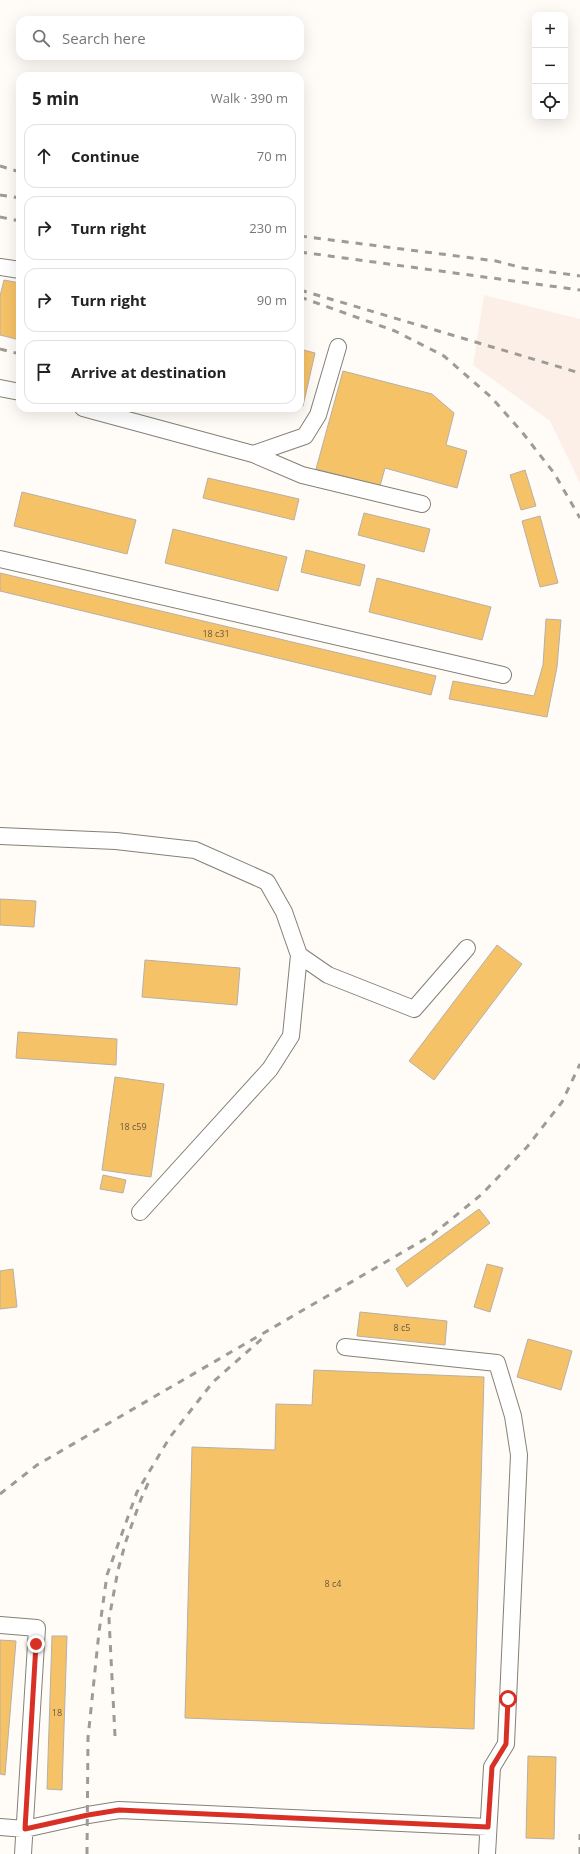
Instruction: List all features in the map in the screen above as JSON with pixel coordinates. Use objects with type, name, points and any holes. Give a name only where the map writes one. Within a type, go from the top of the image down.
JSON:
[{"type":"lane","points":[[0,267],[16,269]]},
{"type":"lane","points":[[253,454],[305,436],[318,415],[338,347]]},
{"type":"lane","points":[[0,388],[16,391]]},
{"type":"lane","points":[[98,412],[253,454],[302,475],[422,504]]},
{"type":"lane","points":[[0,559],[503,675]]},
{"type":"lane","points":[[0,836],[116,841],[195,850],[267,882],[284,912],[299,955],[291,1036],[270,1069],[140,1212]]},
{"type":"lane","points":[[299,955],[328,975],[414,1009],[468,948]]},
{"type":"lane","points":[[345,1347],[497,1363],[513,1416],[519,1455],[506,1744],[492,1767],[487,1854]]},
{"type":"lane","points":[[0,1625],[37,1628],[23,1854]]},
{"type":"lane","points":[[0,1827],[25,1829],[88,1815],[119,1810],[488,1827]]},
{"type":"shaded area","points":[[484,295],[580,319],[580,483],[550,421],[473,365]]},
{"type":"building","points":[[4,280],[16,282],[16,339],[0,335],[0,296]]},
{"type":"building","points":[[304,350],[315,353],[304,402]]},
{"type":"building","points":[[343,371],[432,394],[454,413],[446,445],[467,451],[457,488],[385,468],[380,486],[316,469]]},
{"type":"building","points":[[525,470],[536,506],[521,510],[510,475]]},
{"type":"building","points":[[208,478],[299,499],[294,520],[203,498]]},
{"type":"building","points":[[22,492],[136,520],[127,554],[14,526]]},
{"type":"building","points":[[364,513],[430,529],[424,552],[358,535]]},
{"type":"building","points":[[540,516],[558,583],[540,587],[522,521]]},
{"type":"building","points":[[173,529],[287,557],[278,591],[165,563]]},
{"type":"building","points":[[306,550],[365,565],[360,586],[301,572]]},
{"type":"building","points":[[0,573],[436,676],[431,695],[0,591]]},
{"type":"building","points":[[377,578],[491,607],[482,640],[369,612]]},
{"type":"building","points":[[546,619],[561,620],[557,667],[547,717],[449,699],[453,681],[534,696],[543,665]]},
{"type":"building","points":[[0,899],[36,901],[34,927],[0,925]]},
{"type":"building","points":[[497,945],[522,964],[434,1080],[409,1061]]},
{"type":"building","points":[[145,960],[240,968],[237,1005],[142,997]]},
{"type":"building","points":[[18,1032],[117,1039],[116,1065],[16,1058]]},
{"type":"building","points":[[115,1077],[164,1084],[151,1177],[102,1170]]},
{"type":"building","points":[[103,1175],[126,1180],[123,1193],[100,1189]]},
{"type":"building","points":[[479,1209],[490,1223],[407,1287],[396,1269]]},
{"type":"building","points":[[487,1264],[503,1268],[490,1312],[474,1307]]},
{"type":"building","points":[[13,1269],[17,1307],[0,1309],[0,1271]]},
{"type":"building","points":[[360,1312],[447,1321],[445,1345],[357,1336]]},
{"type":"building","points":[[528,1339],[572,1351],[561,1390],[517,1377]]},
{"type":"building","points":[[314,1370],[484,1377],[474,1729],[185,1718],[192,1447],[275,1450],[276,1404],[312,1405]]},
{"type":"building","points":[[52,1636],[67,1636],[62,1790],[47,1789]]},
{"type":"building","points":[[0,1640],[16,1641],[5,1775],[0,1774]]},
{"type":"building","points":[[528,1756],[556,1757],[554,1839],[526,1838]]},
{"type":"railway","points":[[0,166],[16,171]]},
{"type":"railway","points":[[0,195],[16,197]]},
{"type":"railway","points":[[0,217],[16,220]]},
{"type":"railway","points":[[304,237],[496,261],[523,268],[580,276]]},
{"type":"railway","points":[[304,253],[580,290]]},
{"type":"railway","points":[[304,291],[580,373]]},
{"type":"railway","points":[[304,298],[395,331],[444,356],[491,397],[522,432],[554,473],[580,518]]},
{"type":"railway","points":[[0,349],[16,353]]},
{"type":"railway","points":[[0,1494],[37,1465],[432,1235],[482,1194],[527,1147],[562,1102],[580,1064]]},
{"type":"railway","points":[[87,1854],[88,1738],[99,1632],[107,1575],[137,1492],[170,1437],[213,1382],[265,1336]]},
{"type":"railway","points":[[115,1736],[109,1619],[118,1570],[126,1541],[150,1479]]},
{"type":"railway","points":[[580,1834],[580,1854]]},
{"type":"route","points":[[36,1644],[25,1829],[88,1815],[119,1810],[488,1827],[492,1767],[506,1744],[508,1699]]}]
